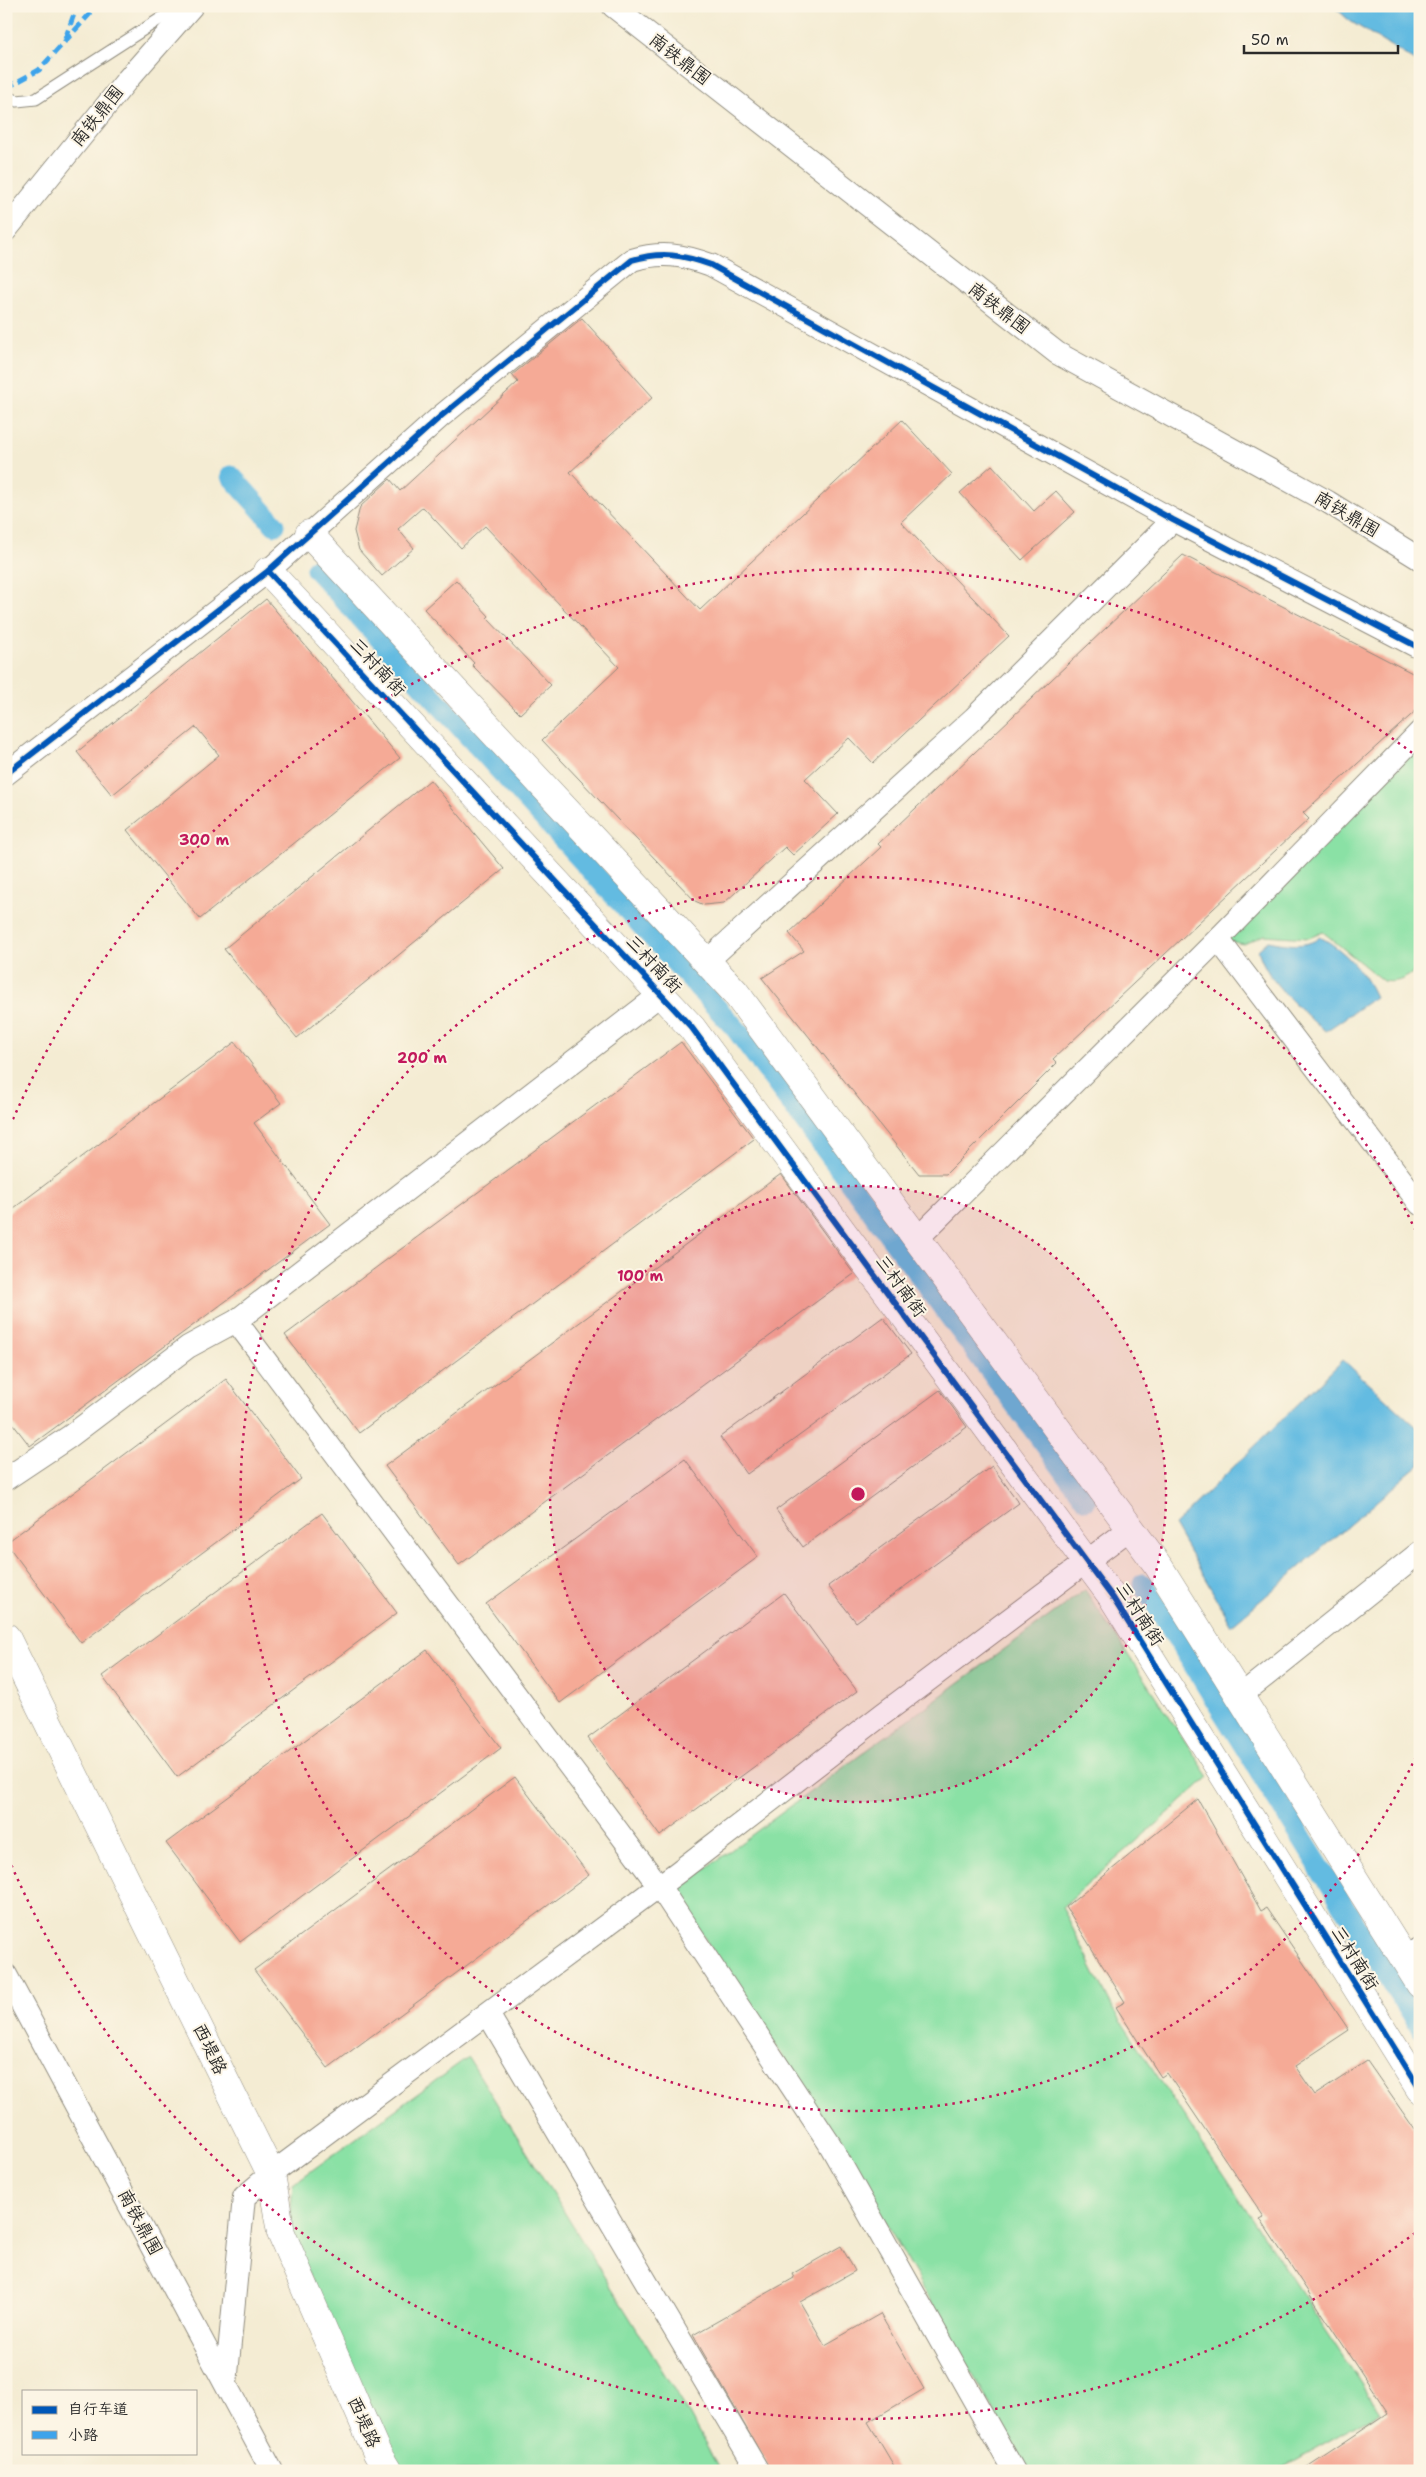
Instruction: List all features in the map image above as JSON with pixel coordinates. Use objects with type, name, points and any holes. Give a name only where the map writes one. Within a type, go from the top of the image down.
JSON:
[{"type":"street","name":"南铁鼎围","points":[[6,230],[127,80],[192,6]]},
{"type":"street","name":"南铁鼎围","points":[[613,6],[1057,353],[1328,502],[1420,559]]},
{"type":"street","points":[[6,774],[268,571],[440,417],[632,260],[647,255],[683,255],[712,265],[1173,520],[1420,648]]},
{"type":"street","points":[[706,962],[974,718],[1173,520]]},
{"type":"street","points":[[309,534],[735,992],[1159,1567],[1240,1696],[1412,1953],[1420,1984]]},
{"type":"street","name":"三村南街","points":[[268,571],[692,1028],[1113,1598],[1420,2089]]},
{"type":"street","points":[[917,1239],[1218,939],[1420,732]]},
{"type":"street","points":[[1218,939],[1420,1204]]},
{"type":"street","points":[[6,1479],[69,1437],[188,1347],[236,1321],[661,994]]},
{"type":"street","points":[[236,1321],[659,1886],[829,2143],[1014,2471]]},
{"type":"street","points":[[226,2384],[244,2197],[271,2174],[659,1886],[1085,1561],[1131,1528]]},
{"type":"street","points":[[1240,1696],[1420,1552]]},
{"type":"street","name":"西堤路","points":[[6,1637],[271,2174],[281,2233],[377,2453],[388,2471]]},
{"type":"street","name":"南铁鼎围","points":[[6,1974],[272,2471]]},
{"type":"street","points":[[488,2014],[758,2471]]},
{"type":"lane","points":[[6,96],[17,101],[36,99],[180,6]]},
{"type":"green space","points":[[1420,744],[1420,967],[1403,979],[1389,982],[1383,981],[1323,932],[1309,938],[1264,935],[1244,944],[1228,941]]},
{"type":"green space","points":[[1085,1590],[1209,1777],[1062,1907],[1113,2009],[1380,2412],[1275,2471],[1028,2471],[838,2140],[674,1892]]},
{"type":"green space","points":[[468,2057],[685,2407],[720,2471],[401,2471],[388,2450],[289,2231],[293,2184]]},
{"type":"water","points":[[1333,6],[1420,6],[1420,64],[1350,21]]},
{"type":"water","points":[[1320,937],[1338,948],[1353,962],[1375,997],[1326,1031],[1314,1022],[1278,986],[1264,966],[1258,950],[1268,941],[1302,944],[1314,941]]},
{"type":"water","points":[[1343,1360],[1420,1430],[1420,1464],[1232,1625],[1174,1525]]},
{"type":"building","points":[[582,318],[653,397],[570,472],[700,610],[902,420],[952,474],[901,522],[1009,636],[873,763],[849,738],[805,779],[838,814],[793,855],[785,847],[724,903],[704,905],[695,901],[542,740],[619,667],[485,526],[461,548],[423,507],[398,529],[414,548],[382,576],[359,550],[354,531],[360,507],[390,479],[400,491],[518,382],[512,375]]},
{"type":"building","points":[[992,465],[1034,511],[1056,491],[1075,512],[1022,560],[960,493]]},
{"type":"building","points":[[1183,555],[1420,677],[1420,707],[1303,813],[1309,819],[1053,1059],[1057,1063],[946,1174],[919,1174],[762,978],[804,951],[789,933],[881,847],[878,844]]},
{"type":"building","points":[[456,580],[489,616],[487,618],[551,685],[520,714],[472,665],[474,663],[424,609]]},
{"type":"building","points":[[266,599],[400,758],[200,919],[127,830],[219,755],[196,727],[112,795],[77,752]]},
{"type":"building","points":[[430,780],[504,869],[297,1038],[224,949]]},
{"type":"building","points":[[235,1042],[281,1103],[254,1123],[330,1224],[30,1446],[6,1415],[6,1214]]},
{"type":"building","points":[[681,1042],[754,1139],[359,1433],[285,1335]]},
{"type":"building","points":[[781,1174],[854,1274],[459,1565],[385,1466]]},
{"type":"building","points":[[883,1317],[911,1354],[747,1474],[720,1437]]},
{"type":"building","points":[[226,1379],[301,1479],[81,1643],[6,1543]]},
{"type":"building","points":[[940,1390],[967,1427],[803,1547],[776,1510]]},
{"type":"building","points":[[685,1459],[758,1557],[560,1703],[486,1604]]},
{"type":"building","points":[[992,1466],[1019,1503],[856,1622],[828,1586]]},
{"type":"building","points":[[322,1513],[397,1613],[177,1777],[102,1676]]},
{"type":"building","points":[[784,1593],[857,1691],[660,1836],[588,1738]]},
{"type":"building","points":[[427,1650],[501,1748],[240,1942],[166,1843]]},
{"type":"building","points":[[515,1777],[589,1875],[328,2068],[254,1970]]},
{"type":"building","points":[[1198,1799],[1261,1911],[1266,1908],[1349,2030],[1295,2066],[1315,2095],[1367,2061],[1420,2137],[1420,2471],[1301,2471],[1388,2413],[1260,2219],[1264,2217],[1167,2073],[1161,2077],[1116,2007],[1125,2002],[1066,1907]]},
{"type":"building","points":[[841,2246],[855,2271],[800,2302],[825,2345],[880,2314],[924,2389],[868,2422],[897,2471],[771,2471],[693,2335],[794,2278],[792,2274]]},
{"type":"waterway","points":[[231,476],[275,525]]},
{"type":"waterway","points":[[316,569],[736,1029],[1086,1500]]},
{"type":"waterway","points":[[1143,1584],[1420,2028]]},
{"type":"marked path","points":[[65,39],[77,6]]},
{"type":"marked path","points":[[6,88],[39,70],[97,6]]},
{"type":"cycle path","points":[[6,774],[268,571],[440,417],[632,260],[663,255],[682,257],[711,265],[1173,520],[1420,648]]},
{"type":"cycle path","points":[[268,571],[692,1028],[1113,1598],[1420,2089]]}]
